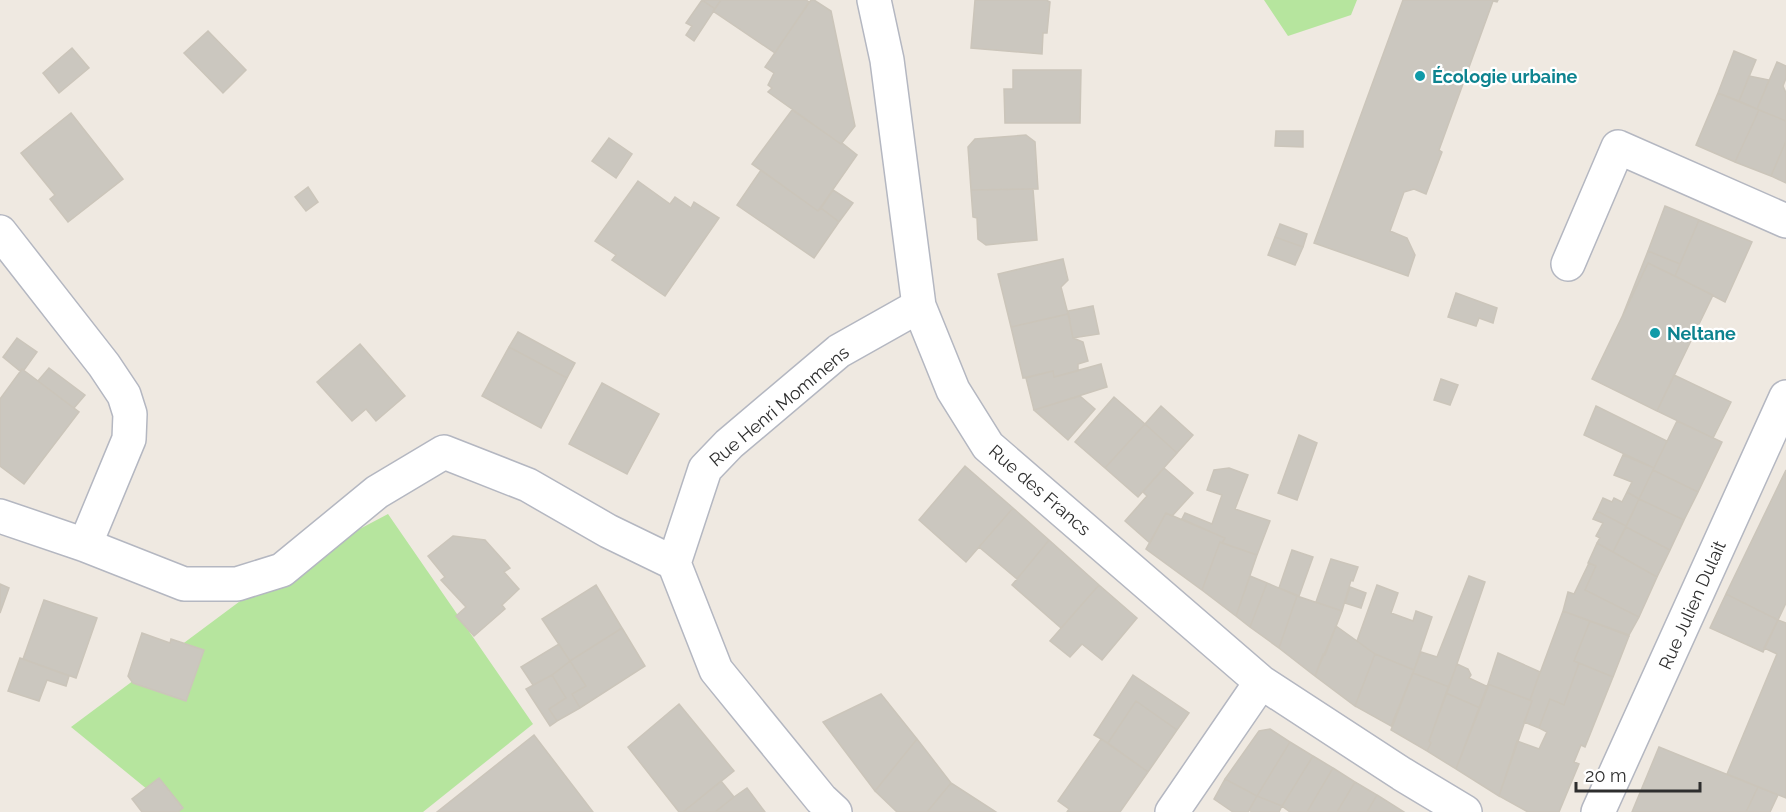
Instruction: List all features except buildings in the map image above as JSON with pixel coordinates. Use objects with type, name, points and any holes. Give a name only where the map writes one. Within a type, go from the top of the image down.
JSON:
[{"type":"street","name":"Rue des Francs","points":[[874,0],[887,60],[919,306],[953,390],[988,446],[1261,682],[1402,774],[1465,812]]},
{"type":"street","points":[[1568,264],[1618,147],[1786,221]]},
{"type":"street","points":[[0,232],[104,365],[124,395],[130,414],[129,439],[85,545]]},
{"type":"street","name":"Rue Henri Mommens","points":[[674,563],[705,469],[712,461],[839,351],[919,306]]},
{"type":"street","name":"Rue Julien Dulait","points":[[1598,812],[1786,398]]},
{"type":"street","points":[[0,516],[85,545],[184,584],[237,584],[282,570],[377,492],[444,452],[528,485],[608,531],[674,563],[716,670],[821,799],[836,812]]},
{"type":"street","points":[[1172,812],[1261,682]]},
{"type":"green space","points":[[1264,0],[1357,0],[1351,15],[1288,36]]},
{"type":"green space","points":[[388,514],[533,724],[423,812],[175,812],[71,727],[282,570]]},
{"type":"place","name":"Écologie urbaine","points":[[1420,76]]},
{"type":"place","name":"Neltane","points":[[1655,333]]}]
